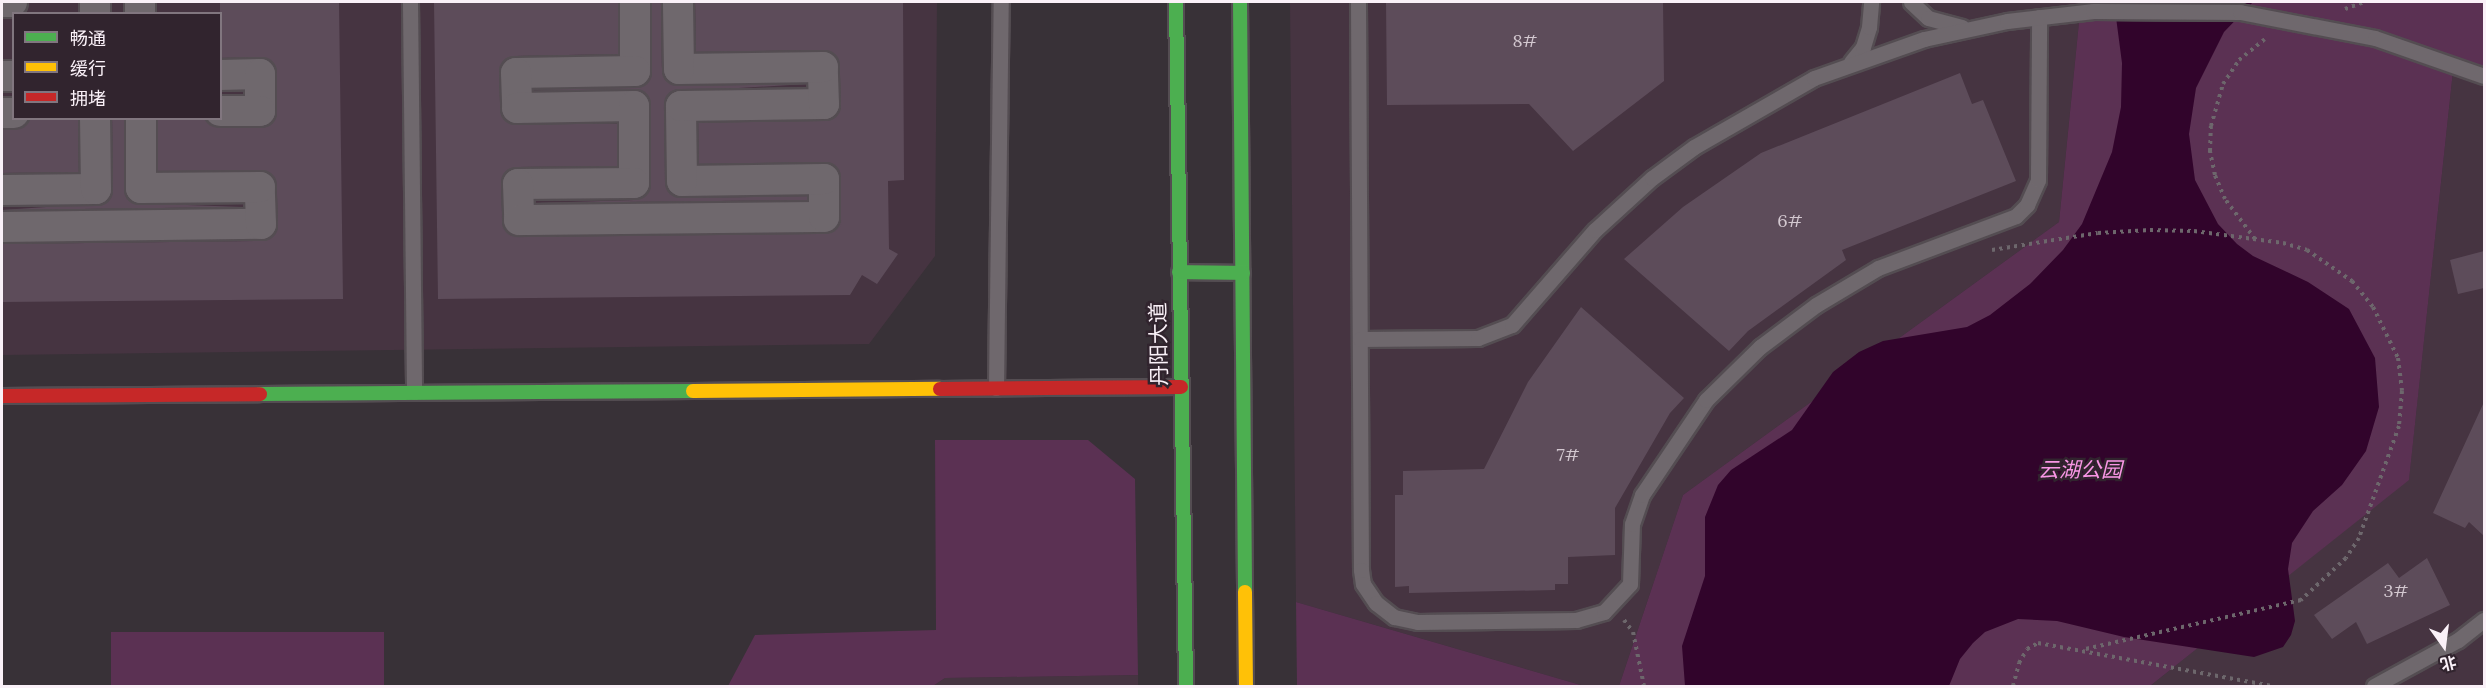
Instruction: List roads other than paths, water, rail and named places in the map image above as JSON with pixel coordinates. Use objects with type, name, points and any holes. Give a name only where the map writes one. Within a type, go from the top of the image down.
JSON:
[{"type":"main road","name":"丹阳大道","points":[[1176,2],[1186,687]]},
{"type":"main road","points":[[1240,2],[1246,687]]},
{"type":"main road","points":[[1179,272],[1242,273]]},
{"type":"main road","points":[[2,396],[1181,387]]},
{"type":"street","points":[[2,2],[12,2]]},
{"type":"street","points":[[635,2],[635,71],[516,73],[517,108],[634,106],[634,183],[518,184],[519,220],[824,217],[824,179],[682,181],[681,106],[824,104],[824,67],[679,69],[678,2]]},
{"type":"street","points":[[222,75],[260,74],[261,111],[222,111]]},
{"type":"street","points":[[2,190],[96,189],[95,120]]},
{"type":"street","points":[[2,227],[261,224],[260,187],[141,188],[141,120]]},
{"type":"lane","points":[[410,2],[414,392]]},
{"type":"lane","points":[[996,388],[1001,2]]},
{"type":"lane","points":[[1358,2],[1361,570],[1363,584],[1376,603],[1394,617],[1417,622],[1576,620],[1604,612],[1630,584],[1632,524],[1642,495],[1706,400],[1760,347],[1816,305],[1878,268],[1946,240],[2004,223],[2027,205],[2038,180],[2038,17]]},
{"type":"lane","points":[[1850,63],[1863,47],[1869,27],[1871,2]]},
{"type":"lane","points":[[1911,2],[1928,18],[1945,25],[1971,28]]},
{"type":"lane","points":[[1360,339],[1478,338],[1512,325],[1566,260],[1652,178],[1773,99],[1850,63],[1971,28],[2038,17],[2093,12],[2163,9],[2240,12],[2375,38],[2483,75]]},
{"type":"lane","points":[[2374,687],[2458,640],[2484,620]]},
{"type":"park label","name":"云湖公园","points":[[2080,470]]}]
